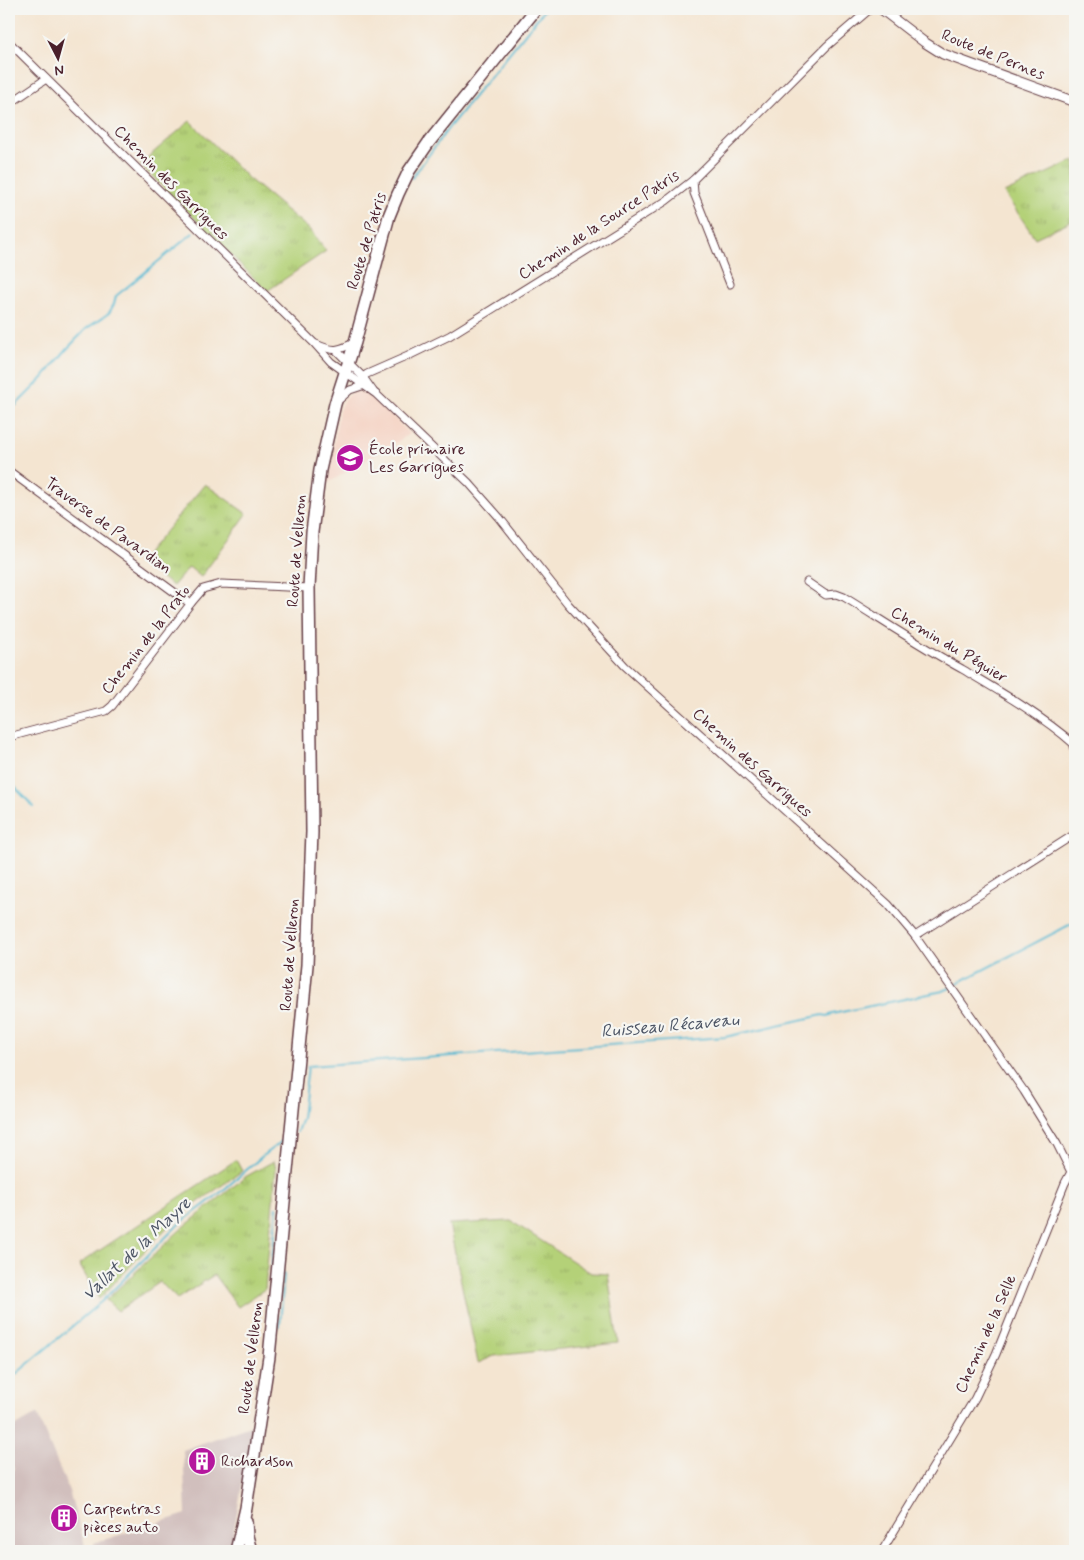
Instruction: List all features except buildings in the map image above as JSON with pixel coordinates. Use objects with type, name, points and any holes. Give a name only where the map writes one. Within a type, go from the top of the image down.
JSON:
[{"type":"main road","name":"Route de Patris","points":[[335,404],[389,216],[409,171],[429,142],[536,9]]},
{"type":"main road","name":"Route de Velleron","points":[[236,1551],[246,1508],[269,1357],[307,961],[312,832],[309,588],[316,494],[335,404]]},
{"type":"main road","name":"Route de Velleron","points":[[246,1508],[247,1536],[250,1551]]},
{"type":"street","name":"Chemin de la Source Patris","points":[[362,382],[449,336],[666,201],[693,180],[827,46],[870,9]]},
{"type":"street","name":"Route de Pernes","points":[[882,9],[924,42],[943,54],[1075,102]]},
{"type":"street","name":"Chemin des Garrigues","points":[[9,42],[314,343],[330,362],[347,367],[362,382]]},
{"type":"street","points":[[9,104],[46,79]]},
{"type":"street","points":[[693,180],[694,193],[730,284]]},
{"type":"street","points":[[336,350],[354,342]]},
{"type":"street","name":"Chemin des Garrigues","points":[[314,343],[336,350],[347,367],[469,483],[499,517],[568,604],[625,666],[888,904],[915,936],[1024,1091],[1057,1144],[1075,1180]]},
{"type":"street","points":[[335,404],[362,382]]},
{"type":"street","name":"Traverse de Pavardian","points":[[9,471],[191,603]]},
{"type":"street","name":"Chemin du Péguier","points":[[807,582],[826,595],[836,594],[844,597],[980,679],[1055,728],[1074,744]]},
{"type":"street","name":"Chemin de la Prato","points":[[9,737],[106,711],[112,706],[203,589],[221,584],[309,588]]},
{"type":"street","points":[[1075,734],[1075,758]]},
{"type":"street","points":[[915,936],[1075,834]]},
{"type":"street","name":"Chemin de la Selle","points":[[882,1551],[979,1389],[996,1354],[1071,1172]]},
{"type":"shaded area","name":"École primaire Les Garrigues","points":[[361,391],[380,404],[410,434],[328,483],[339,410],[344,400],[353,392]]},
{"type":"shaded area","points":[[37,1414],[69,1491],[86,1549],[9,1551],[9,1473],[14,1469],[9,1459],[9,1430]]},
{"type":"shaded area","points":[[253,1425],[230,1551],[95,1550],[94,1543],[186,1514],[183,1450]]},
{"type":"green space","points":[[190,121],[249,179],[309,229],[326,251],[267,291],[140,164]]},
{"type":"green space","points":[[1075,160],[1075,219],[1035,238],[1004,193]]},
{"type":"green space","points":[[205,484],[247,514],[201,577],[189,567],[173,586],[140,562]]},
{"type":"green space","points":[[236,1160],[242,1171],[176,1218],[99,1299],[79,1264]]},
{"type":"green space","points":[[274,1161],[276,1169],[265,1289],[238,1307],[214,1275],[177,1299],[160,1282],[118,1311],[106,1300],[179,1231],[245,1177]]},
{"type":"green space","points":[[511,1221],[591,1273],[608,1274],[618,1343],[494,1356],[478,1363],[449,1224]]},
{"type":"waterway","points":[[412,178],[450,126],[545,9]]},
{"type":"waterway","points":[[9,412],[42,379],[86,329],[109,313],[116,296],[193,233]]},
{"type":"waterway","points":[[9,781],[34,807]]},
{"type":"waterway","name":"Ruisseau Récaveau","points":[[954,985],[1075,922]]},
{"type":"waterway","name":"Ruisseau Récaveau","points":[[297,1132],[302,1118],[308,1066],[725,1037],[950,988]]},
{"type":"waterway","name":"Vallat de la Mayre","points":[[9,1380],[102,1301],[179,1224],[285,1139]]},
{"type":"waterway","points":[[272,1265],[277,1207]]},
{"type":"waterway","points":[[280,1326],[284,1273]]},
{"type":"place","name":"École primaire Les Garrigues","points":[[350,458]]},
{"type":"place","name":"Richardson","points":[[202,1461]]},
{"type":"place","name":"Carpentras pièces auto","points":[[64,1518]]}]
